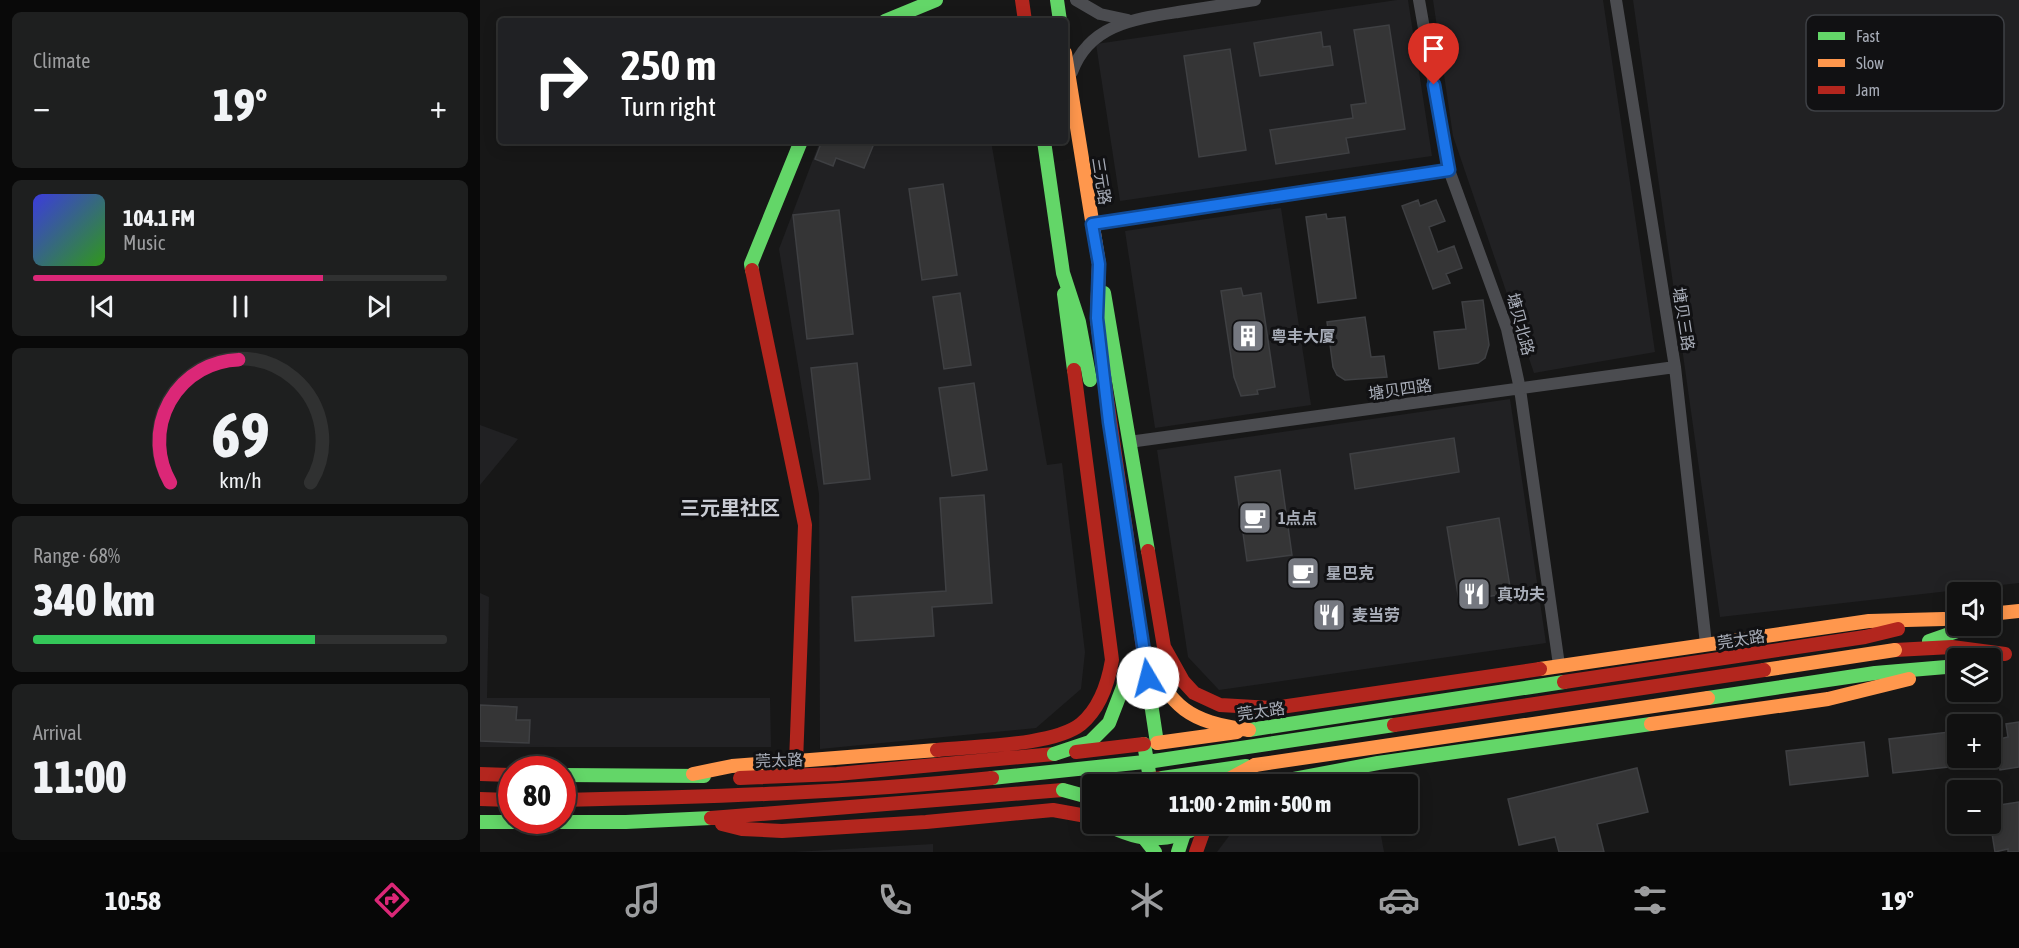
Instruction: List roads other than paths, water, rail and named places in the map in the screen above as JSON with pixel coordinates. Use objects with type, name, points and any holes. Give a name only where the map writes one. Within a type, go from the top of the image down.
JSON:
[{"type":"main road","points":[[892,18],[936,0]]},
{"type":"main road","points":[[1022,0],[1025,18]]},
{"type":"main road","points":[[1057,0],[1060,18]]},
{"type":"main road","name":"三元路","points":[[1068,74],[1099,264],[1097,318],[1103,423]]},
{"type":"main road","points":[[795,762],[805,525],[751,264],[800,144]]},
{"type":"main road","name":"三元路","points":[[1044,144],[1063,273],[1079,322],[1103,423],[1156,774]]},
{"type":"main road","points":[[1099,264],[1164,647],[1175,675],[1213,706],[1227,728],[1234,753],[1231,774]]},
{"type":"main road","points":[[1063,273],[1066,323],[1112,660],[1108,686],[1081,729],[1075,754],[1077,781],[1082,790]]},
{"type":"main road","points":[[2001,614],[2019,611]]},
{"type":"main road","points":[[693,774],[732,765],[980,747],[1048,739],[1080,724],[1095,707],[1116,690],[1141,682],[1167,682],[1193,691],[1213,705],[1242,710],[1274,708],[1869,621],[1947,619]]},
{"type":"main road","name":"莞太路","points":[[576,776],[693,774],[732,779],[837,774],[1151,743],[1866,637],[1947,620]]},
{"type":"main road","points":[[1895,650],[1947,636]]},
{"type":"main road","points":[[576,800],[761,796],[892,788],[1154,761],[1895,650],[1952,647],[2012,653]]},
{"type":"main road","points":[[1054,754],[1090,742],[1109,723],[1139,658],[1185,713],[1211,725],[1249,730]]},
{"type":"main road","points":[[1203,774],[1875,673],[1947,667]]},
{"type":"main road","points":[[1320,774],[1378,763],[1828,699],[1947,668]]},
{"type":"main road","points":[[1239,774],[1255,765]]},
{"type":"main road","points":[[480,774],[498,775]]},
{"type":"main road","points":[[480,822],[608,823],[696,819],[1082,787]]},
{"type":"main road","points":[[1062,790],[1082,795]]},
{"type":"main road","points":[[480,799],[498,800]]},
{"type":"main road","points":[[696,819],[742,829],[782,831],[914,823],[1053,810],[1082,815]]},
{"type":"main road","points":[[1118,834],[1134,852]]},
{"type":"main road","points":[[1124,834],[1157,841],[1187,834]]},
{"type":"main road","points":[[1141,834],[1155,852]]},
{"type":"main road","points":[[1158,834],[1161,852]]},
{"type":"main road","points":[[1172,834],[1176,852]]},
{"type":"main road","points":[[1176,852],[1182,834]]},
{"type":"main road","points":[[1196,852],[1202,834]]},
{"type":"street","points":[[1076,0],[1100,14],[1129,20]]},
{"type":"street","points":[[1069,81],[1078,59],[1091,42],[1109,28],[1129,20],[1256,0]]},
{"type":"street","name":"塘贝北路","points":[[1419,0],[1449,170],[1507,329],[1520,389],[1559,665]]},
{"type":"street","name":"塘贝三路","points":[[1616,0],[1675,367],[1706,644]]},
{"type":"street","points":[[1092,224],[1449,170]]},
{"type":"street","name":"塘贝四路","points":[[1130,442],[1675,367]]},
{"type":"place","name":"粤丰大厦","points":[[1248,336]]},
{"type":"place","name":"1点点","points":[[1255,518]]},
{"type":"place","name":"星巴克","points":[[1303,573]]},
{"type":"place","name":"真功夫","points":[[1474,594]]},
{"type":"place","name":"麦当劳","points":[[1329,615]]},
{"type":"district","name":"三元里社区","points":[[730,508]]}]
